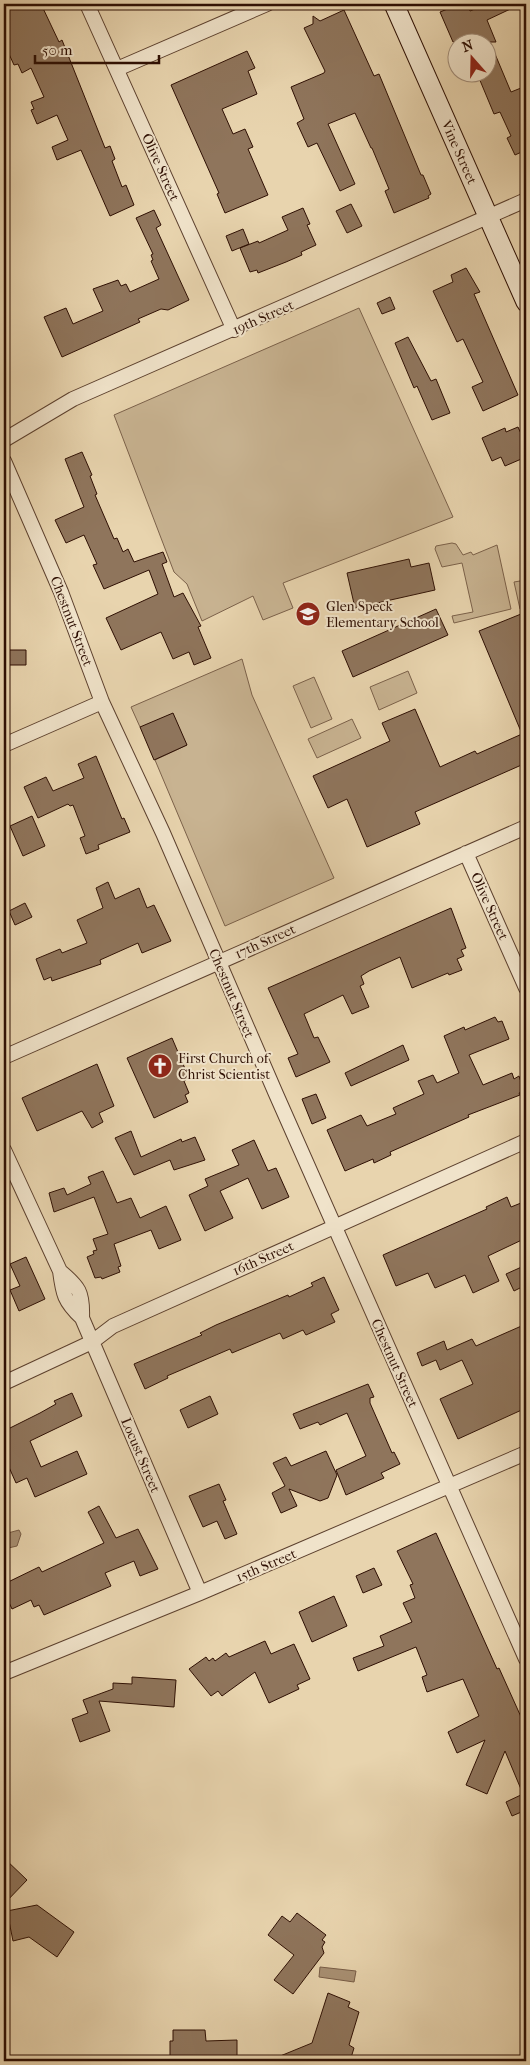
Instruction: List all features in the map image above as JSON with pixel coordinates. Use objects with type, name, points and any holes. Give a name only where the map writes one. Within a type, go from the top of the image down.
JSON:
[{"type":"street","name":"Olive Street","points":[[88,4],[234,330]]},
{"type":"street","points":[[117,69],[267,4]]},
{"type":"street","name":"Vine Street","points":[[394,4],[526,302]]},
{"type":"street","name":"19th Street","points":[[4,440],[73,399],[234,330],[526,200]]},
{"type":"street","name":"Chestnut Street","points":[[4,462],[61,592],[102,702],[163,833],[334,1227],[526,1659]]},
{"type":"street","points":[[4,745],[102,702]]},
{"type":"street","name":"17th Street","points":[[4,1056],[526,826]]},
{"type":"street","name":"Olive Street","points":[[466,853],[526,988]]},
{"type":"street","name":"16th Street","points":[[4,1383],[92,1342],[113,1326],[526,1141]]},
{"type":"street","name":"Locust Street","points":[[4,1150],[60,1271],[77,1286],[83,1299],[82,1318],[200,1593]]},
{"type":"street","name":"15th Street","points":[[4,1673],[200,1593],[526,1453]]},
{"type":"shaded area","points":[[359,308],[453,517],[283,583],[293,608],[263,620],[253,596],[202,621],[187,584],[174,572],[114,415]]},
{"type":"shaded area","points":[[456,544],[463,555],[471,552],[473,555],[497,545],[511,609],[454,623],[452,616],[473,612],[462,563],[442,567],[435,549],[436,546]]},
{"type":"shaded area","points":[[526,580],[526,606],[520,609],[514,582]]},
{"type":"shaded area","points":[[242,659],[252,695],[334,878],[225,926],[155,760],[187,745],[140,727],[131,707]]},
{"type":"shaded area","points":[[408,671],[417,693],[379,710],[370,687]]},
{"type":"shaded area","points":[[314,677],[332,719],[311,728],[293,686]]},
{"type":"shaded area","points":[[352,719],[361,738],[317,758],[308,739]]},
{"type":"shaded area","points":[[19,1530],[21,1534],[17,1546],[4,1549],[4,1541],[8,1533]]},
{"type":"shaded area","points":[[320,1967],[356,1971],[354,1982],[319,1977]]},
{"type":"building","points":[[4,4],[41,4],[59,42],[62,40],[105,148],[110,146],[115,159],[112,161],[122,187],[126,185],[134,205],[110,216],[81,150],[57,160],[52,147],[68,140],[57,115],[37,124],[31,110],[34,109],[31,102],[44,97],[31,68],[22,73],[18,64],[14,65],[4,43]]},
{"type":"building","points":[[460,4],[467,4],[470,11],[487,4],[521,4],[487,20],[492,32],[449,32],[440,12]]},
{"type":"building","points":[[344,10],[374,76],[379,74],[421,175],[423,175],[431,194],[428,196],[429,198],[394,213],[385,191],[389,189],[355,113],[328,124],[355,184],[340,191],[317,143],[308,147],[297,123],[304,119],[291,87],[325,71],[304,28],[313,24],[313,16],[320,21]]},
{"type":"building","points":[[247,51],[255,68],[248,71],[257,94],[222,109],[233,134],[245,129],[253,147],[248,149],[268,195],[225,213],[217,194],[219,193],[171,85]]},
{"type":"building","points":[[498,61],[511,92],[526,86],[526,150],[515,155],[507,138],[511,136],[500,112],[494,114],[481,82],[498,82]]},
{"type":"building","points":[[351,204],[362,226],[347,233],[336,211]]},
{"type":"building","points":[[303,208],[310,224],[307,225],[316,245],[301,252],[302,255],[286,262],[258,273],[257,270],[250,272],[240,248],[258,241],[259,243],[288,230],[282,217]]},
{"type":"building","points":[[154,210],[161,225],[156,228],[189,300],[168,310],[161,309],[138,319],[140,322],[62,357],[44,317],[66,308],[73,324],[103,311],[93,289],[118,280],[121,286],[126,284],[130,292],[159,279],[151,261],[153,260],[151,255],[153,254],[136,218]]},
{"type":"building","points":[[243,229],[249,244],[232,251],[226,236]]},
{"type":"building","points":[[466,268],[480,292],[474,294],[518,395],[483,411],[472,387],[483,382],[463,339],[457,342],[433,291],[453,282],[451,275]]},
{"type":"building","points":[[390,297],[395,309],[382,314],[377,303]]},
{"type":"building","points":[[408,337],[431,381],[436,379],[450,413],[432,420],[417,386],[414,388],[395,343]]},
{"type":"building","points":[[518,427],[523,438],[526,436],[526,457],[505,466],[501,457],[492,461],[482,438],[505,428],[506,432]]},
{"type":"building","points":[[82,452],[92,475],[90,476],[97,494],[95,495],[114,539],[117,538],[123,552],[128,549],[134,562],[163,552],[167,562],[162,564],[174,597],[183,593],[201,626],[198,627],[211,658],[194,665],[189,652],[173,659],[161,632],[121,650],[106,618],[158,594],[149,570],[104,589],[93,565],[97,564],[84,535],[66,543],[55,520],[84,507],[65,459]]},
{"type":"building","points":[[409,559],[411,567],[429,563],[435,590],[355,608],[347,573]]},
{"type":"building","points":[[436,609],[448,635],[353,677],[342,651]]},
{"type":"building","points":[[526,612],[526,763],[415,812],[420,824],[367,847],[347,799],[328,808],[313,776],[390,741],[382,723],[415,709],[440,767],[475,751],[477,754],[522,734],[479,631]]},
{"type":"building","points":[[6,650],[26,650],[26,665],[6,665]]},
{"type":"building","points":[[173,713],[187,745],[154,760],[140,727]]},
{"type":"building","points":[[96,756],[122,819],[124,818],[130,832],[98,845],[99,849],[86,854],[80,838],[85,836],[73,805],[70,806],[68,804],[38,818],[24,787],[46,777],[53,791],[84,778],[78,764]]},
{"type":"building","points":[[32,816],[45,846],[23,856],[10,826]]},
{"type":"building","points":[[108,882],[115,899],[139,888],[147,908],[154,905],[171,941],[142,953],[138,943],[100,960],[101,964],[52,981],[51,977],[44,980],[36,959],[60,949],[62,953],[87,943],[77,920],[103,908],[96,888]]},
{"type":"building","points":[[25,903],[32,917],[15,925],[9,911]]},
{"type":"building","points":[[451,908],[466,948],[461,950],[464,956],[457,959],[462,970],[449,975],[448,973],[412,988],[400,957],[361,976],[364,984],[360,986],[369,1007],[352,1014],[343,995],[304,1014],[314,1038],[318,1037],[330,1062],[296,1077],[288,1058],[298,1054],[268,988]]},
{"type":"building","points":[[495,1017],[498,1022],[502,1021],[509,1039],[469,1055],[483,1085],[512,1073],[514,1079],[519,1076],[524,1091],[519,1093],[520,1095],[468,1115],[469,1117],[390,1152],[391,1155],[374,1163],[373,1159],[345,1171],[327,1130],[361,1115],[367,1126],[396,1114],[393,1108],[424,1094],[418,1081],[433,1075],[437,1083],[459,1073],[444,1036],[464,1027],[465,1030]]},
{"type":"building","points":[[172,1038],[189,1078],[184,1081],[189,1093],[185,1095],[188,1102],[154,1118],[127,1058]]},
{"type":"building","points":[[403,1045],[409,1060],[351,1086],[345,1073]]},
{"type":"building","points":[[97,1064],[114,1106],[99,1113],[103,1122],[92,1128],[82,1111],[37,1131],[22,1098]]},
{"type":"building","points":[[316,1094],[326,1118],[312,1124],[302,1099]]},
{"type":"building","points":[[131,1131],[141,1157],[181,1139],[182,1142],[195,1137],[205,1160],[174,1170],[170,1160],[134,1175],[115,1138]]},
{"type":"building","points":[[254,1140],[268,1171],[276,1168],[289,1197],[262,1209],[248,1178],[220,1191],[233,1218],[205,1231],[189,1195],[208,1186],[205,1179],[239,1165],[232,1150]]},
{"type":"building","points":[[103,1171],[117,1203],[131,1198],[140,1218],[166,1206],[181,1240],[159,1249],[151,1230],[114,1244],[121,1266],[118,1267],[120,1272],[102,1279],[101,1277],[95,1278],[87,1257],[94,1254],[93,1251],[97,1250],[93,1239],[108,1234],[94,1197],[54,1212],[49,1193],[64,1188],[67,1195],[91,1184],[88,1177]]},
{"type":"building","points":[[507,1197],[511,1207],[526,1201],[526,1238],[488,1256],[499,1281],[473,1293],[465,1275],[435,1288],[428,1273],[396,1286],[383,1255],[487,1209],[486,1207]]},
{"type":"building","points":[[26,1257],[45,1299],[19,1311],[10,1290],[20,1286],[10,1264]]},
{"type":"building","points":[[526,1265],[526,1285],[514,1291],[506,1274]]},
{"type":"building","points":[[324,1277],[339,1310],[331,1314],[335,1322],[306,1335],[303,1330],[283,1339],[280,1333],[232,1353],[230,1349],[167,1376],[168,1378],[145,1389],[134,1364],[202,1335],[200,1333],[216,1325],[288,1295],[289,1297],[313,1286],[311,1283]]},
{"type":"building","points":[[526,1324],[526,1408],[458,1439],[440,1399],[473,1384],[462,1360],[440,1370],[436,1360],[422,1366],[417,1353],[444,1341],[447,1350],[472,1339],[476,1346]]},
{"type":"building","points":[[368,1384],[374,1397],[370,1398],[370,1403],[392,1453],[394,1452],[400,1464],[381,1473],[384,1478],[346,1495],[336,1470],[366,1456],[347,1413],[320,1425],[318,1422],[300,1429],[293,1414]]},
{"type":"building","points":[[72,1393],[82,1416],[30,1441],[41,1467],[77,1451],[87,1474],[35,1497],[27,1478],[16,1483],[4,1456],[4,1431],[40,1413],[56,1404],[54,1401]]},
{"type":"building","points":[[210,1396],[218,1414],[188,1428],[180,1410]]},
{"type":"building","points":[[326,1451],[337,1475],[328,1498],[320,1501],[289,1489],[297,1506],[281,1513],[272,1493],[285,1486],[273,1463],[286,1457],[291,1466]]},
{"type":"building","points":[[219,1484],[226,1500],[223,1501],[237,1534],[225,1539],[217,1521],[203,1527],[189,1496]]},
{"type":"building","points":[[99,1506],[116,1538],[138,1529],[158,1569],[140,1576],[134,1561],[105,1573],[111,1586],[44,1615],[39,1605],[34,1607],[31,1600],[12,1609],[4,1592],[4,1584],[39,1567],[42,1572],[104,1543],[88,1512]]},
{"type":"building","points":[[436,1533],[497,1669],[499,1668],[526,1728],[526,1810],[512,1816],[506,1802],[523,1794],[505,1751],[487,1794],[466,1785],[485,1740],[457,1753],[448,1732],[479,1716],[463,1679],[427,1692],[422,1677],[427,1675],[416,1647],[358,1671],[353,1658],[384,1646],[380,1636],[412,1622],[403,1603],[415,1598],[410,1585],[413,1584],[397,1551]]},
{"type":"building","points":[[374,1568],[382,1585],[363,1593],[356,1576]]},
{"type":"building","points":[[334,1596],[347,1626],[312,1642],[299,1612]]},
{"type":"building","points":[[265,1641],[271,1654],[294,1644],[310,1679],[297,1685],[299,1689],[269,1703],[255,1672],[222,1696],[218,1691],[211,1696],[189,1669],[206,1657],[209,1661],[213,1658],[215,1661],[226,1653],[229,1657]]},
{"type":"building","points":[[132,1677],[176,1680],[174,1707],[99,1701],[110,1731],[80,1742],[72,1719],[88,1713],[83,1700],[113,1689],[113,1683],[132,1684]]},
{"type":"building","points":[[4,1858],[27,1880],[4,1904]]},
{"type":"building","points":[[37,1905],[74,1932],[57,1957],[29,1937],[13,1941],[7,1911]]},
{"type":"building","points":[[297,1913],[326,1935],[322,1940],[325,1942],[322,1947],[324,1953],[293,1994],[274,1980],[294,1955],[268,1935],[282,1916],[290,1922]]},
{"type":"building","points":[[328,1993],[350,2002],[348,2007],[359,2012],[349,2045],[354,2048],[350,2061],[268,2061],[312,2043]]},
{"type":"building","points":[[173,2030],[205,2030],[206,2041],[237,2040],[237,2061],[170,2061],[170,2041],[173,2041]]},
{"type":"place","name":"Glen Speck Elementary School","points":[[308,614]]},
{"type":"place","name":"First Church of Christ Scientist","points":[[160,1066]]}]
